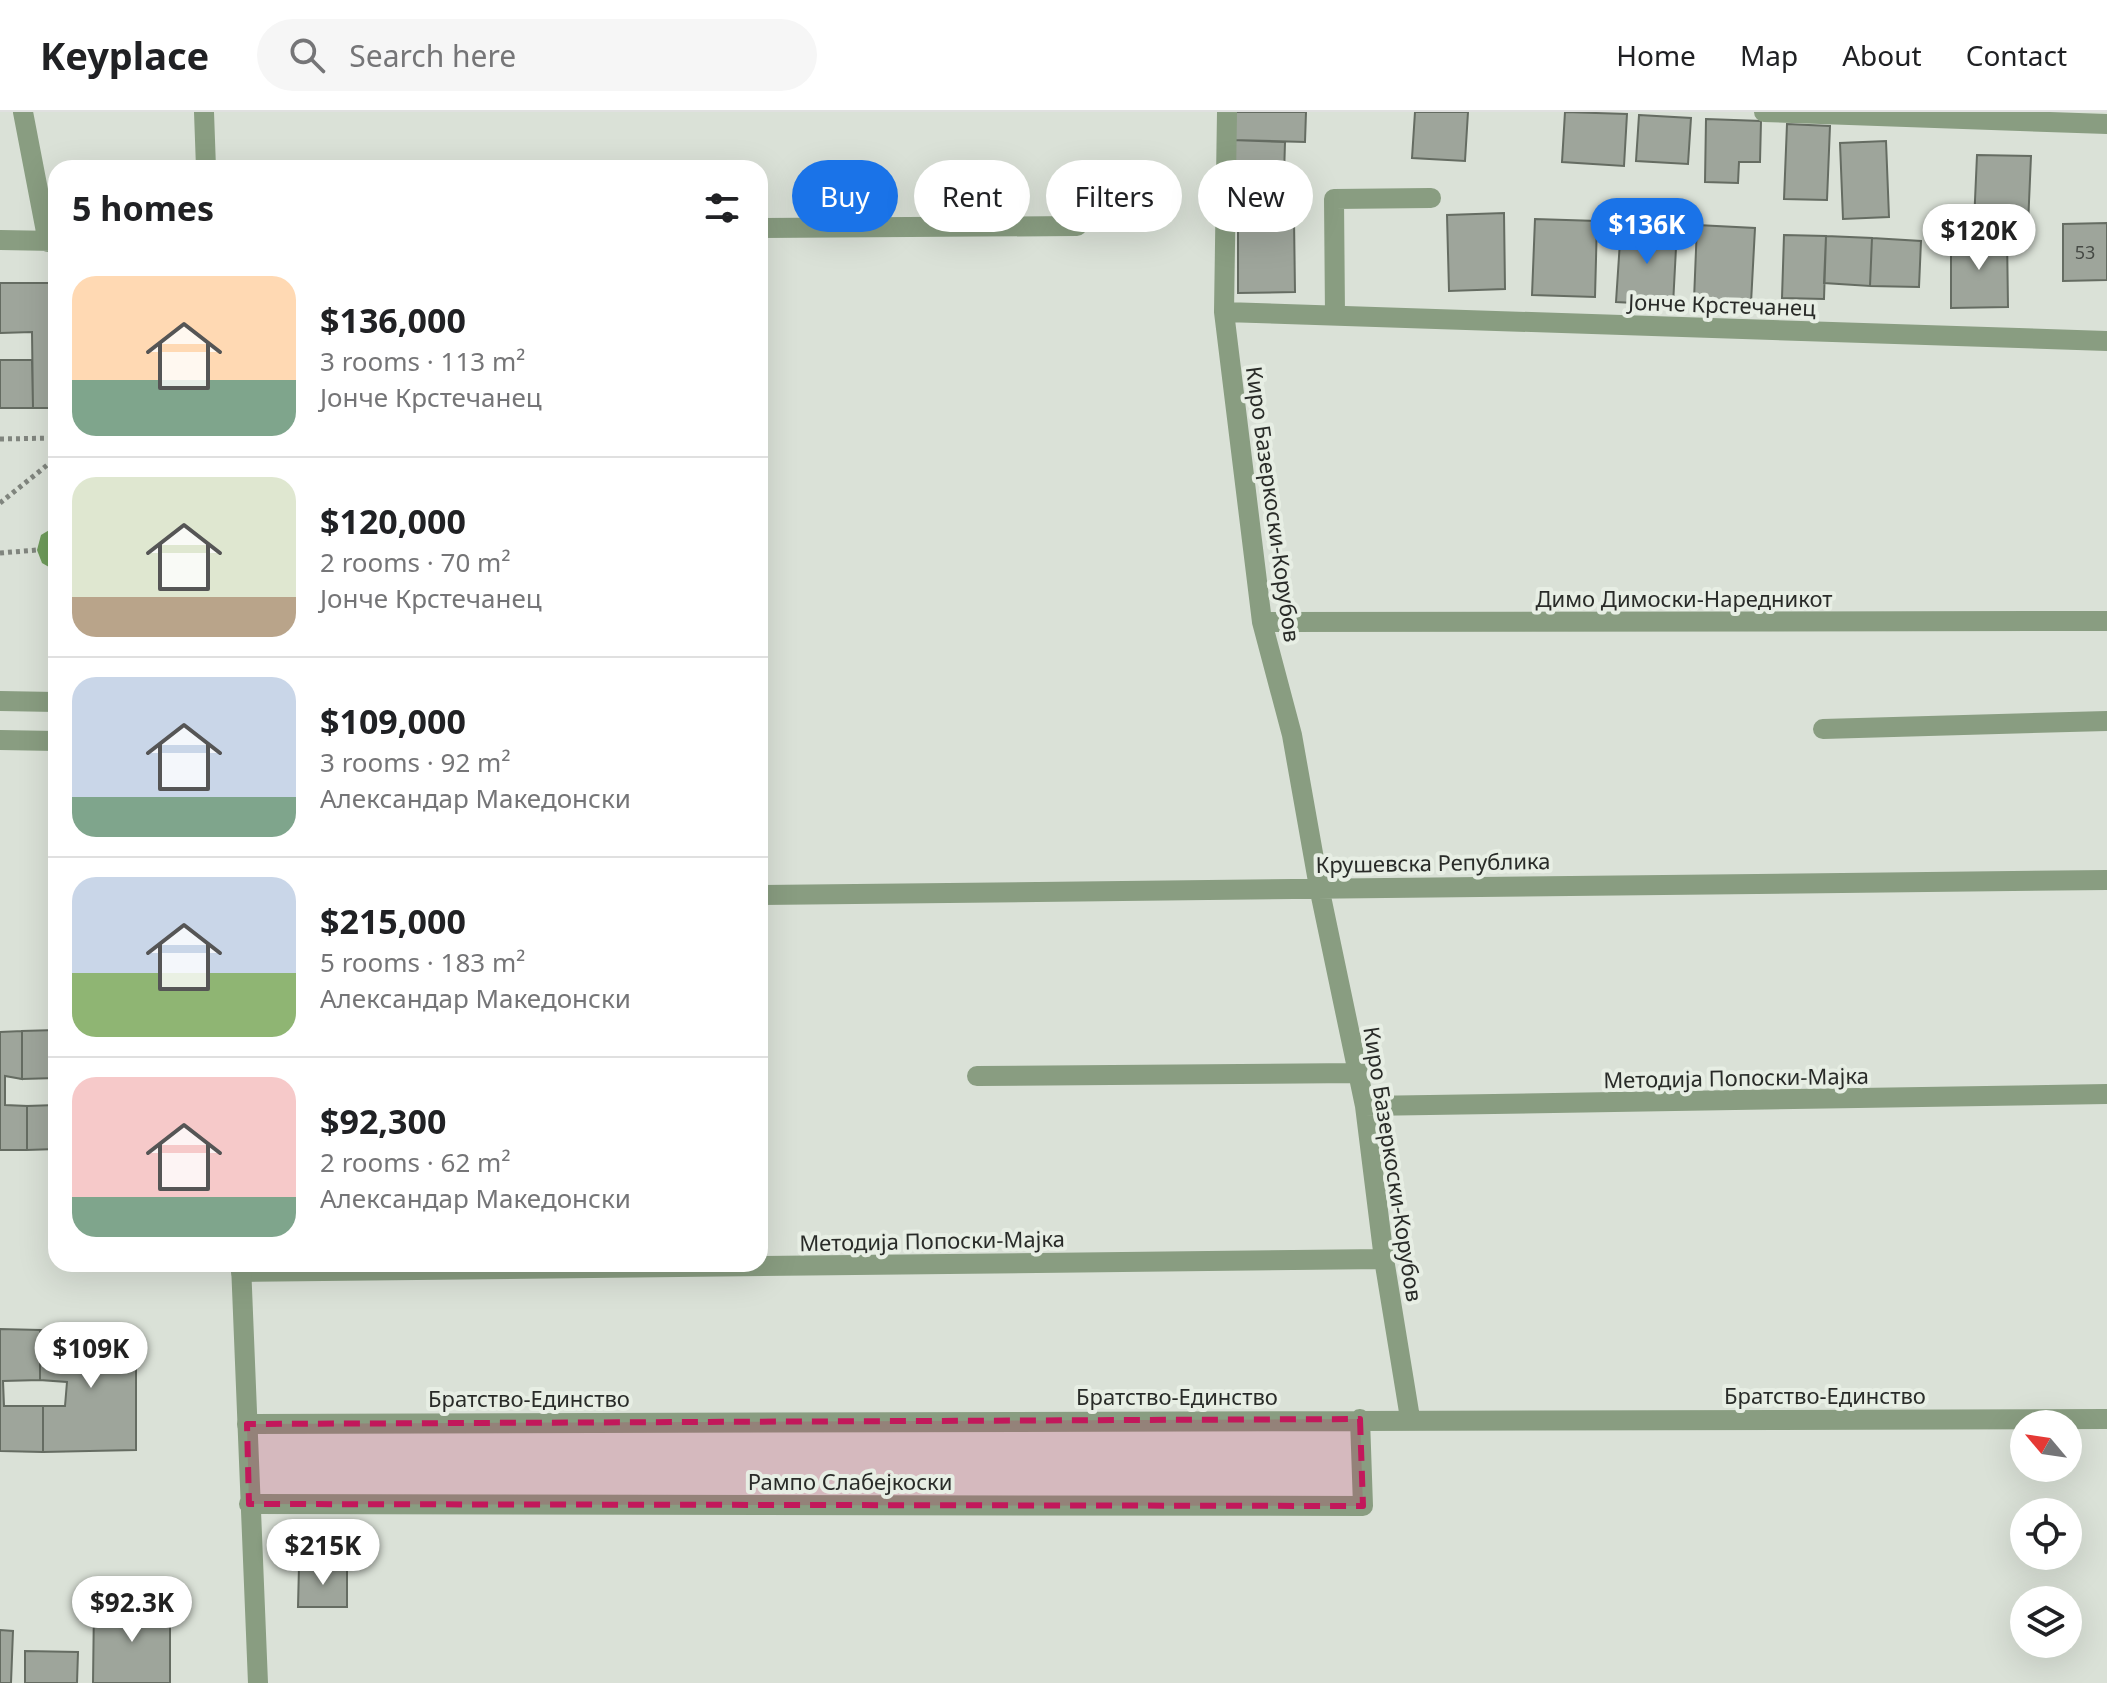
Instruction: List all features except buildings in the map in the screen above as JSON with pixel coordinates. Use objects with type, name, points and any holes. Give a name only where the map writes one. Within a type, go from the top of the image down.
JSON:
[{"type":"street","points":[[23,112],[48,223]]},
{"type":"street","points":[[204,112],[206,160]]},
{"type":"street","name":"Киро Базеркоски-Корубов","points":[[1227,112],[1224,312],[1262,622],[1292,735],[1319,887],[1365,1106],[1384,1259],[1410,1418]]},
{"type":"street","points":[[1764,112],[2107,124]]},
{"type":"street","points":[[1335,315],[1334,199],[1431,198]]},
{"type":"street","points":[[768,228],[1046,226]]},
{"type":"street","points":[[0,240],[48,241]]},
{"type":"street","name":"Јонче Крстечанец","points":[[1224,312],[2107,341]]},
{"type":"street","name":"Димо Димоски-Наредникот","points":[[1262,622],[2107,621]]},
{"type":"street","points":[[0,701],[48,702]]},
{"type":"street","points":[[1823,729],[2107,721]]},
{"type":"street","points":[[0,740],[48,741]]},
{"type":"street","name":"Крушевска Република","points":[[768,895],[2107,880]]},
{"type":"street","points":[[977,1076],[1358,1073]]},
{"type":"street","name":"Методија Попоски-Мајка","points":[[1365,1106],[2107,1094]]},
{"type":"street","name":"Методија Попоски-Мајка","points":[[768,1264],[1384,1259]]},
{"type":"street","points":[[241,1272],[258,1683]]},
{"type":"street","name":"Братство-Единство","points":[[247,1424],[1410,1418],[2107,1419]]},
{"type":"street","name":"Рампо Слабејкоски","points":[[249,1504],[1363,1506],[1360,1419]]},
{"type":"path","points":[[0,439],[48,438]]},
{"type":"path","points":[[0,503],[48,464]]},
{"type":"path","points":[[0,553],[37,550]]},
{"type":"highlighted area","points":[[1360,1419],[1363,1506],[249,1504],[247,1424]]},
{"type":"shaded area","points":[[48,531],[48,566],[42,563],[37,550],[41,535]]}]
